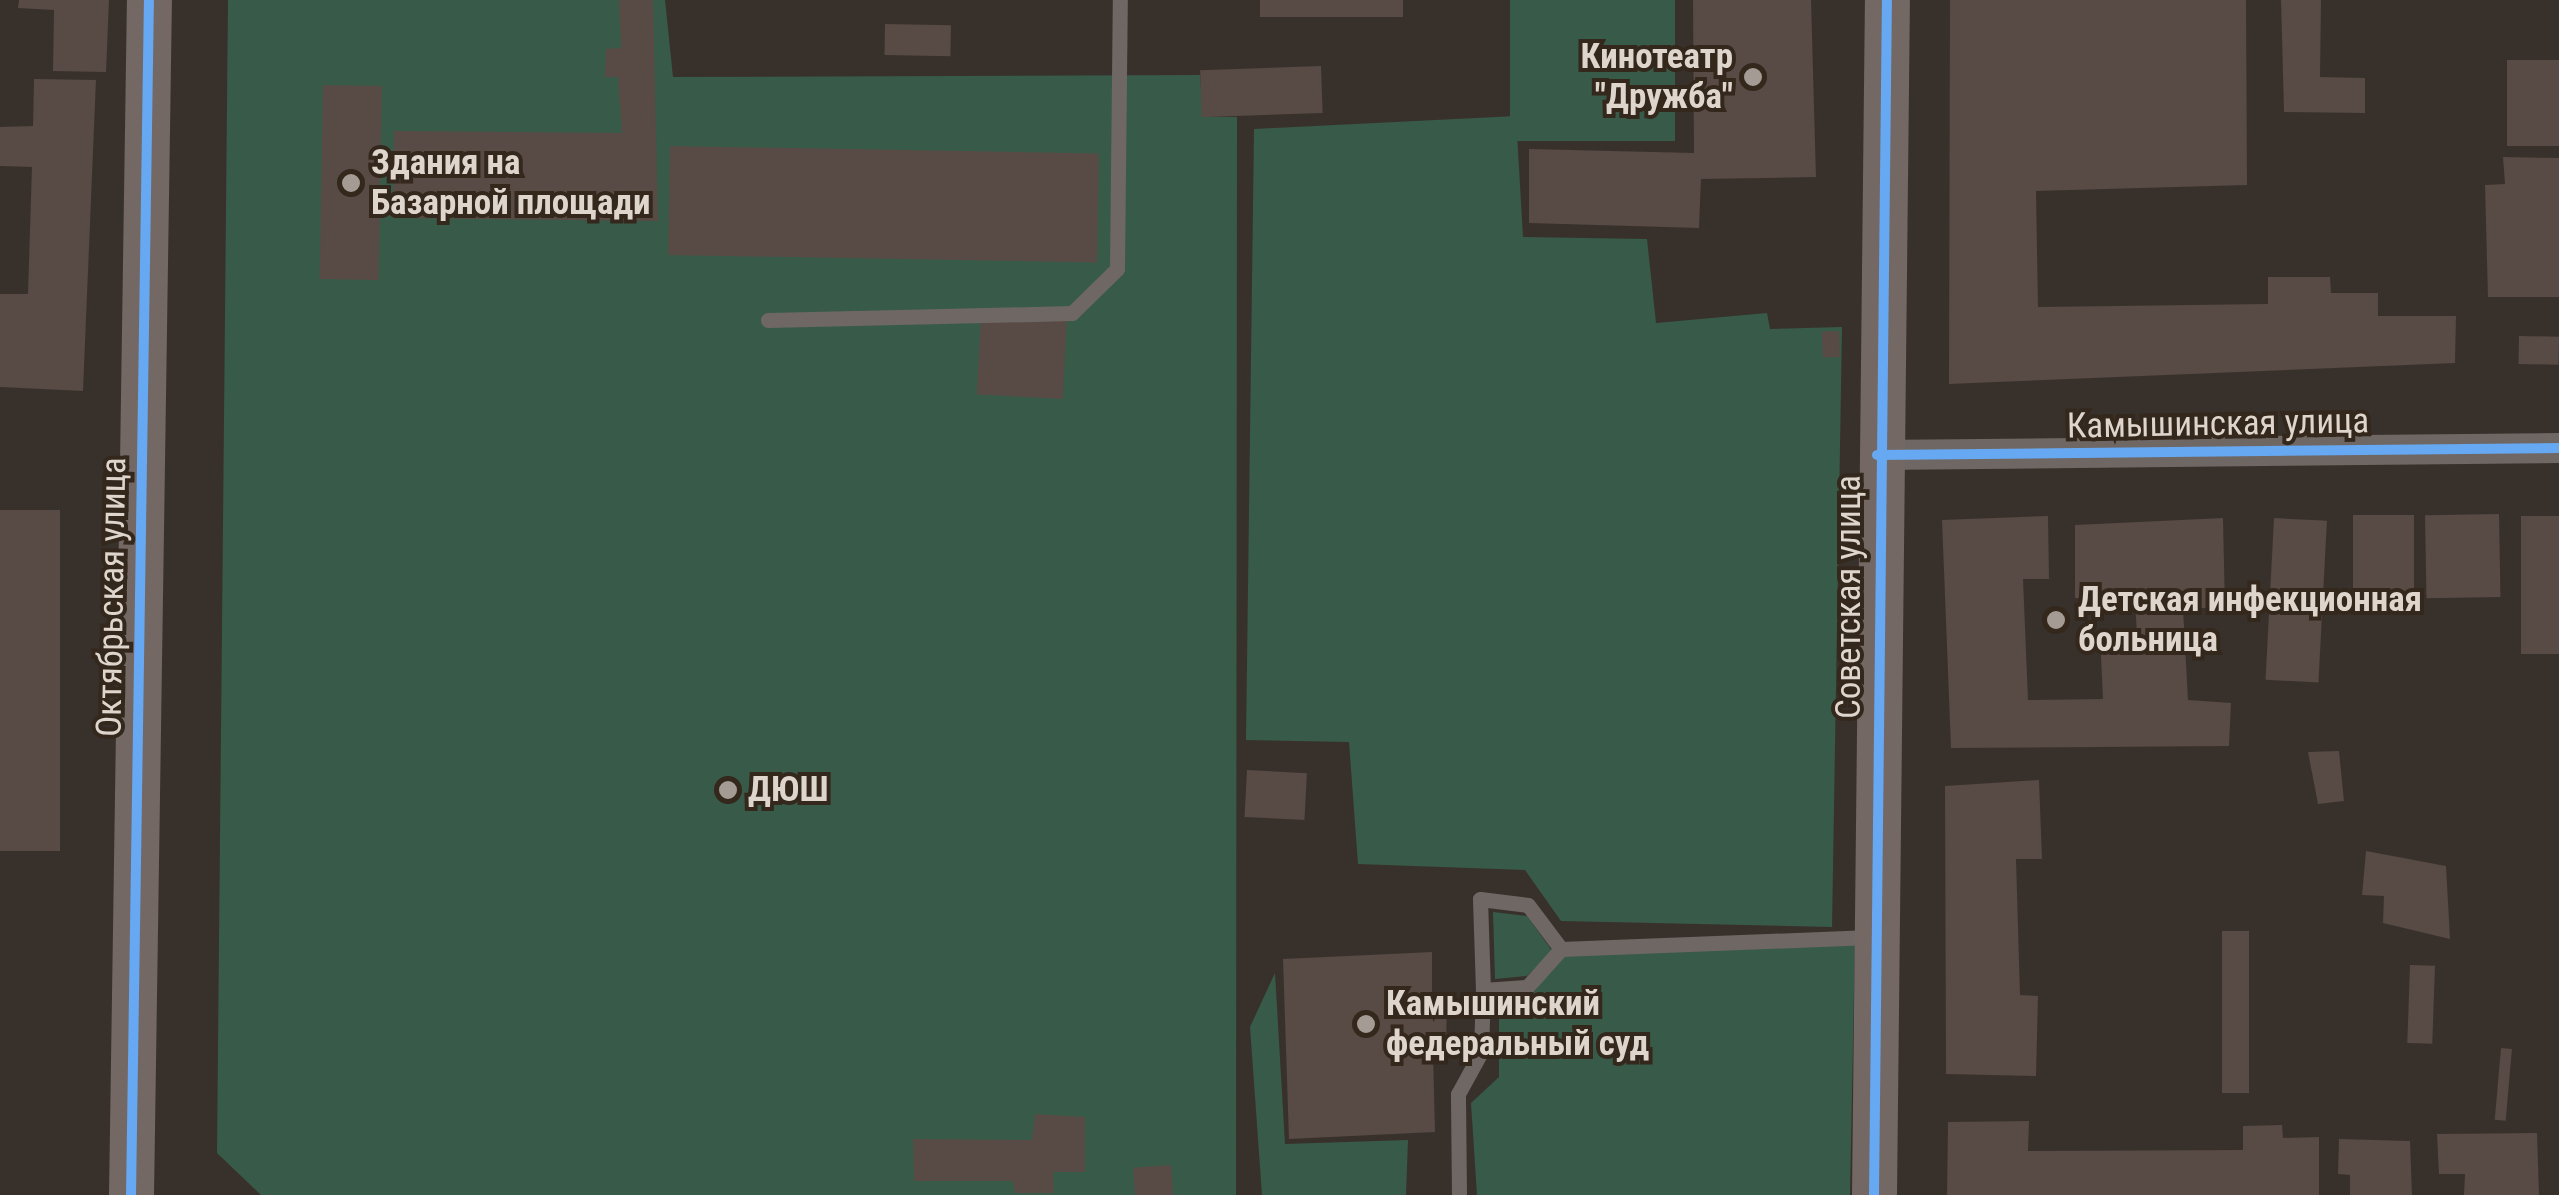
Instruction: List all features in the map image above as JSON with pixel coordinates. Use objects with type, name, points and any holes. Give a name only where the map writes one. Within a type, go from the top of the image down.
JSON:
[{"type":"street","name":"Октябрьская улица","points":[[131,1195],[148,0]]},
{"type":"street","name":"Советская улица","points":[[1874,1195],[1878,455],[1887,0]]},
{"type":"street","name":"Камышинская улица","points":[[1878,455],[2559,448]]},
{"type":"lane","points":[[768,320],[1072,312],[1116,269],[1120,0]]},
{"type":"lane","points":[[1458,1195],[1458,1094],[1481,1052],[1480,899],[1528,905],[1561,949]]},
{"type":"lane","points":[[1483,990],[1527,987],[1561,949],[1875,936]]},
{"type":"green space","name":"ДЮШ","points":[[228,0],[665,0],[673,77],[1200,75],[1203,117],[1237,117],[1236,1195],[261,1195],[217,1153]]},
{"type":"green space","points":[[1510,0],[1675,0],[1675,141],[1510,141]]},
{"type":"green space","points":[[1516,116],[1523,237],[1647,239],[1656,323],[1767,313],[1770,329],[1842,327],[1832,927],[1561,921],[1525,870],[1358,864],[1349,742],[1246,740],[1254,129]]},
{"type":"green space","points":[[1493,912],[1527,916],[1553,952],[1527,976],[1495,979]]},
{"type":"green space","points":[[1855,941],[1850,1195],[1477,1195],[1471,1103],[1499,1077],[1499,1002],[1531,996],[1562,955]]},
{"type":"green space","points":[[1275,973],[1285,1144],[1408,1140],[1406,1195],[1262,1195],[1250,1027]]},
{"type":"building","points":[[19,0],[109,0],[106,72],[53,71],[54,10],[18,8]]},
{"type":"building","points":[[619,0],[653,0],[658,221],[393,218],[394,131],[622,133],[618,77],[605,77],[606,49],[621,48]]},
{"type":"building","points":[[1260,0],[1403,0],[1403,17],[1260,17]]},
{"type":"building","name":"Кинотеатр \"Дружба\"","points":[[1693,0],[1811,0],[1816,177],[1701,179],[1699,228],[1529,223],[1529,149],[1694,153]]},
{"type":"building","points":[[1950,0],[2246,0],[2247,185],[2036,191],[2038,307],[2268,304],[2268,277],[2330,277],[2331,293],[2378,293],[2378,316],[2456,316],[2455,363],[1949,384]]},
{"type":"building","points":[[2281,0],[2321,0],[2320,77],[2365,78],[2365,113],[2284,112]]},
{"type":"building","points":[[885,24],[951,25],[950,56],[884,55]]},
{"type":"building","points":[[2507,60],[2559,60],[2559,146],[2507,146]]},
{"type":"building","points":[[1321,66],[1323,113],[1202,117],[1200,70]]},
{"type":"building","points":[[34,79],[96,80],[83,391],[0,387],[0,294],[28,294],[32,167],[0,166],[0,127],[33,126]]},
{"type":"building","name":"Здания на Базарной площади","points":[[323,85],[382,86],[379,280],[320,279]]},
{"type":"building","points":[[670,146],[1099,153],[1097,262],[668,255]]},
{"type":"building","points":[[2503,157],[2559,158],[2559,297],[2488,297],[2485,185],[2505,184]]},
{"type":"building","points":[[981,312],[1067,317],[1063,399],[977,394]]},
{"type":"building","points":[[1839,331],[1840,357],[1823,358],[1822,332]]},
{"type":"building","points":[[2519,336],[2559,337],[2559,365],[2519,364]]},
{"type":"building","points":[[0,510],[60,510],[60,851],[0,851]]},
{"type":"building","points":[[2499,514],[2500,597],[2426,598],[2425,515]]},
{"type":"building","points":[[2353,515],[2414,515],[2414,602],[2353,602]]},
{"type":"building","points":[[2048,516],[2049,579],[2023,579],[2028,700],[2103,699],[2100,635],[2137,636],[2135,600],[2075,598],[2075,525],[2223,518],[2225,608],[2183,608],[2188,700],[2231,703],[2229,746],[1951,748],[1942,520]]},
{"type":"building","points":[[2521,516],[2559,516],[2559,654],[2521,654]]},
{"type":"building","points":[[2274,518],[2327,521],[2318,683],[2266,680]]},
{"type":"building","points":[[2339,751],[2344,801],[2318,804],[2308,752]]},
{"type":"building","points":[[1247,770],[1307,773],[1304,820],[1245,817]]},
{"type":"building","points":[[2039,780],[2042,859],[2016,859],[2020,995],[2038,996],[2036,1076],[1946,1074],[1945,786]]},
{"type":"building","points":[[2366,851],[2446,866],[2450,939],[2383,923],[2384,896],[2362,895]]},
{"type":"building","points":[[2222,931],[2249,931],[2249,1093],[2222,1093]]},
{"type":"building","name":"Камышинский федеральный суд","points":[[1432,952],[1432,996],[1447,997],[1446,1050],[1433,1052],[1435,1132],[1289,1139],[1283,959]]},
{"type":"building","points":[[2410,965],[2435,966],[2432,1044],[2407,1043]]},
{"type":"building","points":[[2501,1048],[2512,1049],[2506,1121],[2495,1120]]},
{"type":"building","points":[[1035,1114],[1085,1117],[1085,1172],[1053,1172],[1054,1193],[1015,1193],[1013,1181],[914,1181],[913,1139],[1032,1140]]},
{"type":"building","points":[[2029,1121],[2028,1151],[2243,1150],[2243,1126],[2282,1125],[2283,1138],[2319,1137],[2319,1195],[1947,1195],[1948,1122]]},
{"type":"building","points":[[2537,1133],[2539,1195],[2464,1195],[2465,1174],[2439,1174],[2437,1134]]},
{"type":"building","points":[[2339,1139],[2410,1141],[2412,1195],[2350,1195],[2350,1175],[2338,1174]]},
{"type":"building","points":[[1171,1165],[1173,1195],[1135,1195],[1133,1168]]},
{"type":"cycle path","points":[[131,1195],[149,0]]},
{"type":"cycle path","points":[[1874,1195],[1887,0]]},
{"type":"cycle path","points":[[1877,455],[2559,448]]},
{"type":"place","name":"Кинотеатр \"Дружба\"","points":[[1753,77]]},
{"type":"place","name":"Здания на Базарной площади","points":[[351,183]]},
{"type":"place","name":"Детская инфекционная больница","points":[[2056,620]]},
{"type":"place","name":"ДЮШ","points":[[728,790]]},
{"type":"place","name":"Камышинский федеральный суд","points":[[1366,1024]]}]
